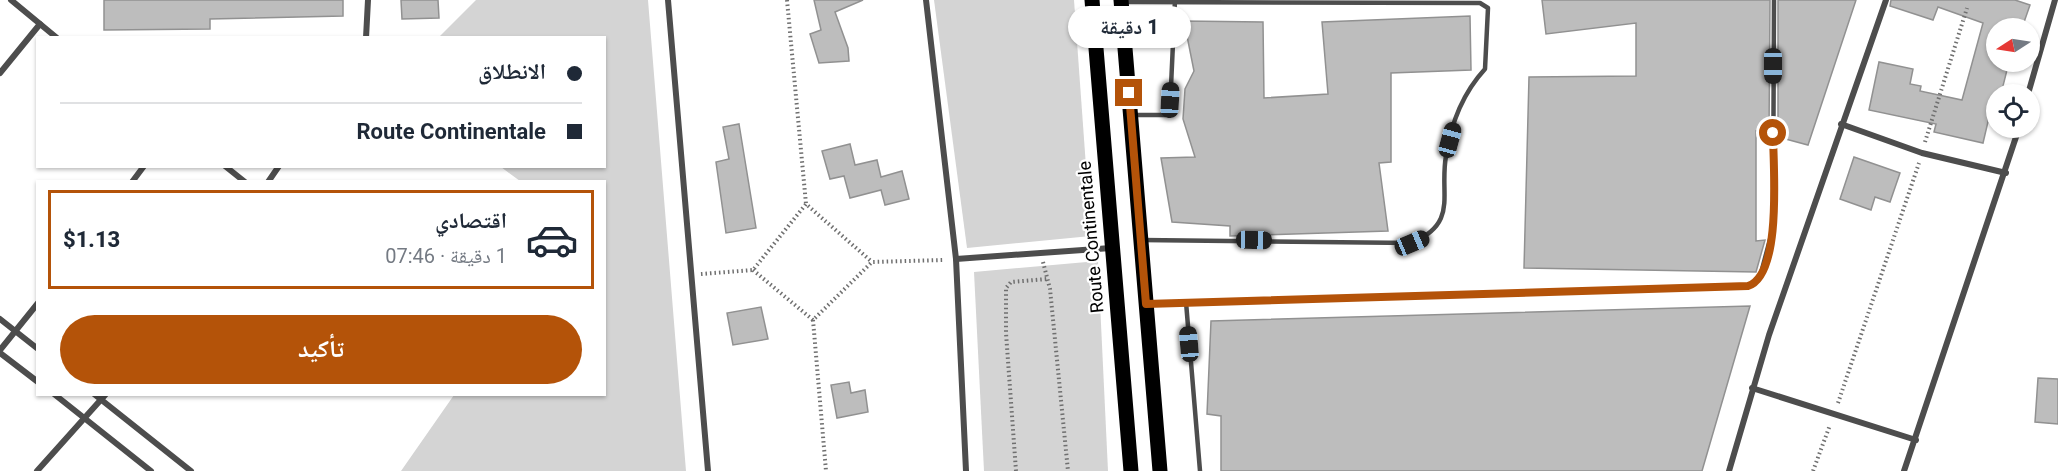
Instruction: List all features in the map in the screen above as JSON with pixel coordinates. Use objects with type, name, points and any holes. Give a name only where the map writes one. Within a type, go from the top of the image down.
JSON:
[{"type":"main road","name":"Route Continentale","points":[[1092,0],[1131,471]]},
{"type":"main road","points":[[1121,1],[1160,471]]},
{"type":"street","points":[[11,0],[55,36]]},
{"type":"street","points":[[366,36],[368,0]]},
{"type":"street","points":[[668,0],[689,275],[708,471]]},
{"type":"street","points":[[926,0],[956,259],[966,471]]},
{"type":"street","points":[[1729,471],[1752,388],[1841,124],[1886,0]]},
{"type":"street","points":[[2031,84],[2055,0]]},
{"type":"street","points":[[0,73],[40,24]]},
{"type":"street","points":[[1841,124],[1922,153],[2006,173]]},
{"type":"street","points":[[1905,471],[2016,138]]},
{"type":"street","points":[[228,168],[242,180]]},
{"type":"street","points":[[956,259],[1112,248]]},
{"type":"street","points":[[36,305],[0,352],[36,380]]},
{"type":"street","points":[[0,319],[36,347]]},
{"type":"street","points":[[1752,388],[1916,440]]},
{"type":"street","points":[[57,396],[151,471]]},
{"type":"street","points":[[96,396],[191,471]]},
{"type":"street","points":[[37,471],[105,396]]},
{"type":"lane","points":[[1146,304],[1752,285],[1761,273],[1773,228],[1773,0]]},
{"type":"lane","points":[[1121,1],[1480,3],[1488,8],[1485,69],[1459,104],[1445,157],[1447,193],[1439,224],[1430,235],[1412,243],[1141,240]]},
{"type":"lane","points":[[1130,115],[1165,115],[1170,108],[1175,1]]},
{"type":"lane","points":[[1186,302],[1200,471]]},
{"type":"path","points":[[787,0],[806,204],[872,262]]},
{"type":"path","points":[[1813,471],[1922,153],[1967,8]]},
{"type":"path","points":[[753,270],[806,204]]},
{"type":"path","points":[[1040,253],[1047,279],[1062,392],[1068,471]]},
{"type":"path","points":[[813,320],[872,262],[956,259]]},
{"type":"path","points":[[689,275],[753,270],[813,320],[826,471]]},
{"type":"path","points":[[1016,471],[1006,288],[1011,282],[1047,279]]},
{"type":"shaded area","points":[[476,0],[648,0],[686,471],[401,471],[453,396],[606,396],[606,180],[519,180],[502,168],[606,168],[606,36],[440,36]]},
{"type":"shaded area","points":[[934,0],[1074,0],[1091,236],[967,248]]},
{"type":"shaded area","points":[[1098,261],[1108,471],[984,471],[974,272]]},
{"type":"building","points":[[104,0],[343,0],[343,16],[210,19],[210,29],[104,30]]},
{"type":"building","points":[[401,0],[438,0],[439,18],[402,19]]},
{"type":"building","points":[[814,0],[863,0],[835,12],[848,48],[849,61],[819,63],[810,34],[821,30]]},
{"type":"building","points":[[1542,0],[1770,0],[1769,134],[1756,131],[1756,241],[1765,240],[1756,272],[1524,268],[1529,77],[1636,76],[1636,23],[1546,34]]},
{"type":"building","points":[[1778,0],[1856,0],[1808,145],[1778,137]]},
{"type":"building","points":[[1891,0],[2015,0],[2030,5],[2025,18],[1986,18],[1986,72],[2006,72],[2004,84],[1986,84],[1986,130],[1983,143],[1934,132],[1936,124],[1869,110],[1879,62],[1913,69],[1910,84],[1921,86],[1920,91],[1962,100],[1983,23],[1938,7],[1933,20],[1890,6]]},
{"type":"building","points":[[1470,16],[1471,70],[1391,73],[1391,162],[1379,163],[1388,231],[1230,236],[1230,226],[1172,222],[1161,158],[1195,157],[1183,119],[1185,89],[1194,71],[1184,21],[1263,22],[1264,98],[1328,94],[1322,22]]},
{"type":"building","points":[[739,124],[756,228],[726,233],[716,162],[729,159],[723,127]]},
{"type":"building","points":[[850,144],[855,165],[877,160],[881,177],[902,171],[909,199],[885,205],[881,190],[850,198],[844,176],[830,179],[822,151]]},
{"type":"building","points":[[1854,157],[1900,173],[1890,202],[1875,197],[1871,210],[1840,199]]},
{"type":"building","points":[[1750,306],[1702,471],[1221,471],[1221,416],[1207,414],[1211,321]]},
{"type":"building","points":[[761,307],[768,339],[733,345],[727,313]]},
{"type":"building","points":[[2038,378],[2058,379],[2058,424],[2035,422]]},
{"type":"building","points":[[849,382],[851,393],[865,390],[868,412],[837,418],[831,385]]},
{"type":"route","points":[[1129,93],[1146,304],[1752,285],[1759,278],[1773,235],[1773,133]]}]
